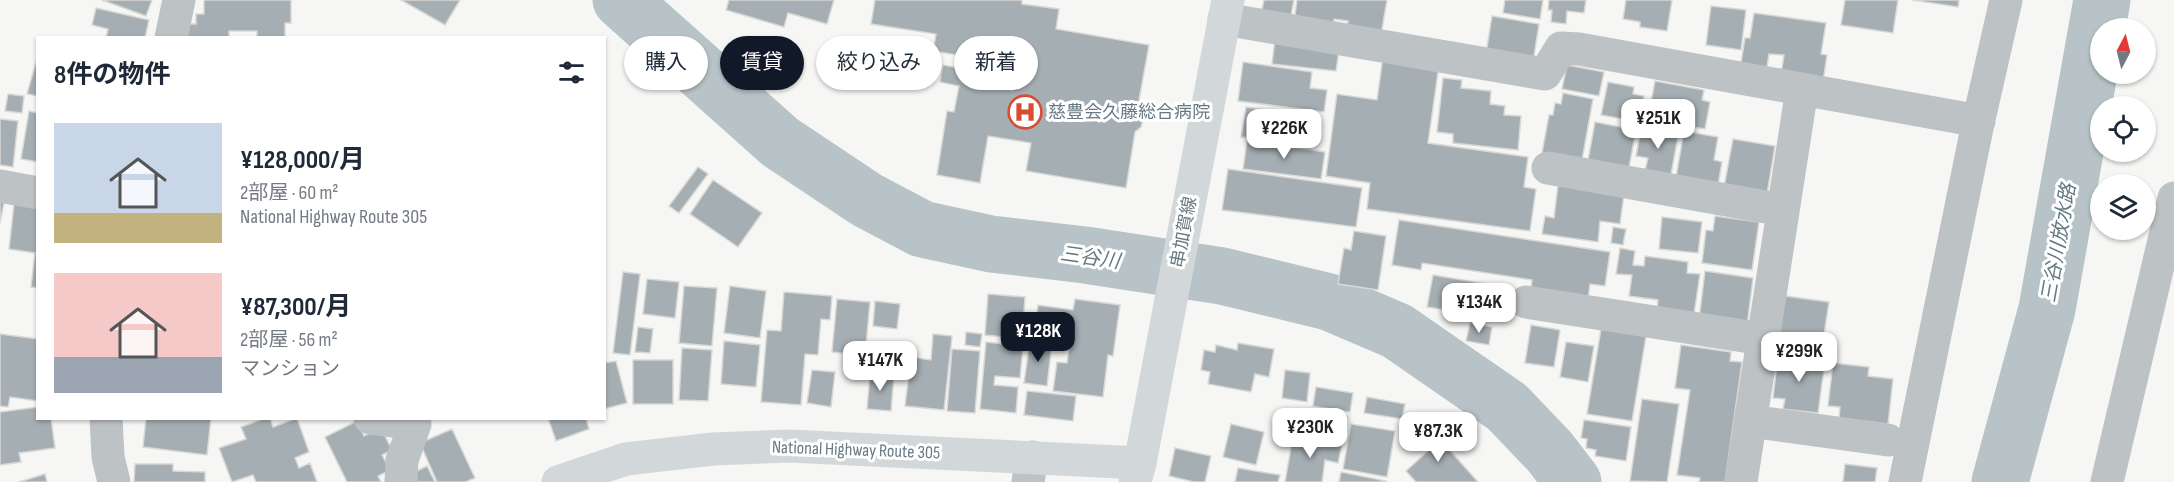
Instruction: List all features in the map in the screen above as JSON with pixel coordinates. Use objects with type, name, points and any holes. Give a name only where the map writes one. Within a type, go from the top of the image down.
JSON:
[{"type":"main road","name":"串加賀線","points":[[1137,477],[1226,9]]},
{"type":"main road","name":"National Highway Route 305","points":[[558,482],[626,459],[713,449],[789,446],[1137,477]]},
{"type":"street","points":[[171,36],[179,0]]},
{"type":"street","points":[[1905,482],[2006,0]]},
{"type":"street","points":[[1226,9],[1545,74],[1561,48],[1579,49],[1979,121]]},
{"type":"street","points":[[1741,482],[1802,89]]},
{"type":"street","points":[[1548,168],[1784,210]]},
{"type":"street","points":[[0,186],[36,192]]},
{"type":"street","points":[[2107,482],[2174,198]]},
{"type":"street","points":[[1526,302],[1763,339]]},
{"type":"street","points":[[106,420],[108,457],[114,482]]},
{"type":"street","points":[[401,420],[416,421],[402,460],[401,482]]},
{"type":"street","points":[[1750,421],[1888,440]]},
{"type":"building","points":[[102,0],[152,0],[146,16]]},
{"type":"building","points":[[204,0],[291,0],[291,23],[285,23],[285,36],[257,36],[257,31],[229,31],[229,36],[180,36],[180,24],[196,24],[196,14],[204,14]]},
{"type":"building","points":[[401,0],[460,0],[445,25]]},
{"type":"building","points":[[729,0],[834,0],[827,24],[788,13],[784,27],[726,10]]},
{"type":"building","points":[[875,0],[1022,0],[1022,4],[1059,9],[1056,29],[1149,45],[1139,100],[1144,109],[1144,116],[1141,127],[1135,132],[1126,188],[1026,171],[1031,143],[988,136],[980,183],[937,175],[947,111],[954,112],[958,90],[1038,90],[1038,36],[954,36],[954,54],[942,52],[942,36],[871,24]]},
{"type":"building","points":[[1264,0],[1294,0],[1291,15],[1262,10]]},
{"type":"building","points":[[1297,0],[1387,0],[1381,35],[1347,30],[1348,21],[1334,19],[1333,30],[1295,15]]},
{"type":"building","points":[[1505,0],[1543,0],[1540,19],[1503,13]]},
{"type":"building","points":[[1549,0],[1586,0],[1584,13],[1567,11],[1566,24],[1551,22],[1552,10],[1548,10]]},
{"type":"building","points":[[1626,0],[1672,0],[1667,31],[1640,27],[1640,22],[1623,19]]},
{"type":"building","points":[[1845,0],[1898,0],[1893,33],[1841,25]]},
{"type":"building","points":[[1912,0],[1959,0],[1958,7]]},
{"type":"building","points":[[1711,6],[1746,10],[1741,50],[1706,45]]},
{"type":"building","points":[[96,8],[149,20],[145,36],[106,36],[108,29],[92,25]]},
{"type":"building","points":[[1754,13],[1826,23],[1821,54],[1827,55],[1823,81],[1781,75],[1784,55],[1769,54],[1766,73],[1740,69],[1745,38],[1750,38]]},
{"type":"building","points":[[1492,16],[1539,24],[1533,62],[1486,54]]},
{"type":"building","points":[[1275,40],[1339,50],[1336,71],[1272,64]]},
{"type":"building","points":[[1383,57],[1439,65],[1428,143],[1528,157],[1524,187],[1536,189],[1530,231],[1367,209],[1370,183],[1326,176],[1337,94],[1377,100]]},
{"type":"building","points":[[36,62],[36,96],[27,94]]},
{"type":"building","points":[[1243,62],[1312,72],[1310,88],[1327,90],[1324,112],[1238,101]]},
{"type":"building","points":[[943,65],[954,67],[954,85],[942,82]]},
{"type":"building","points":[[1567,65],[1604,72],[1599,96],[1562,89]]},
{"type":"building","points":[[1443,78],[1462,80],[1461,88],[1491,91],[1490,104],[1505,106],[1504,115],[1521,116],[1518,150],[1453,143],[1453,134],[1437,132]]},
{"type":"building","points":[[1655,81],[1704,90],[1702,100],[1710,102],[1705,129],[1648,119]]},
{"type":"building","points":[[1608,82],[1634,87],[1633,94],[1644,96],[1639,122],[1601,115]]},
{"type":"building","points":[[1563,93],[1593,99],[1582,160],[1542,153],[1549,115],[1553,115],[1555,103],[1561,104]]},
{"type":"building","points":[[8,94],[24,96],[22,113],[5,111]]},
{"type":"building","points":[[1246,107],[1303,115],[1299,144],[1241,137]]},
{"type":"building","points":[[29,111],[36,113],[36,162],[21,159]]},
{"type":"building","points":[[0,119],[18,121],[13,167],[0,165]]},
{"type":"building","points":[[1595,122],[1636,130],[1628,173],[1587,166]]},
{"type":"building","points":[[1642,124],[1679,131],[1670,180],[1644,175],[1648,158],[1636,156]]},
{"type":"building","points":[[1684,131],[1718,137],[1714,160],[1722,162],[1717,191],[1675,183]]},
{"type":"building","points":[[1733,139],[1775,146],[1767,194],[1724,187]]},
{"type":"building","points":[[1247,141],[1325,152],[1321,179],[1243,169]]},
{"type":"building","points":[[698,167],[708,174],[679,213],[669,206]]},
{"type":"building","points":[[1228,169],[1362,188],[1356,227],[1222,210]]},
{"type":"building","points":[[713,180],[762,213],[738,247],[690,214]]},
{"type":"building","points":[[1558,185],[1624,194],[1620,224],[1600,221],[1598,242],[1542,234],[1545,216],[1554,218]]},
{"type":"building","points":[[0,197],[5,198],[0,223]]},
{"type":"building","points":[[14,204],[36,207],[36,288],[31,287],[35,253],[9,249]]},
{"type":"building","points":[[1715,216],[1759,222],[1752,270],[1702,263],[1706,230],[1713,231]]},
{"type":"building","points":[[1662,217],[1702,222],[1698,253],[1659,249]]},
{"type":"building","points":[[1399,220],[1610,252],[1605,286],[1590,284],[1588,299],[1531,290],[1532,280],[1422,263],[1421,270],[1392,265]]},
{"type":"building","points":[[1613,227],[1626,229],[1623,245],[1611,243]]},
{"type":"building","points":[[1354,231],[1386,236],[1378,290],[1338,284],[1344,248],[1351,250]]},
{"type":"building","points":[[1620,248],[1635,251],[1633,265],[1644,266],[1645,256],[1688,262],[1687,273],[1700,274],[1694,314],[1657,309],[1658,300],[1629,296],[1632,275],[1616,274]]},
{"type":"building","points":[[1705,271],[1753,278],[1747,326],[1699,320]]},
{"type":"building","points":[[623,272],[640,274],[630,355],[613,353]]},
{"type":"building","points":[[1433,275],[1499,286],[1494,318],[1427,307]]},
{"type":"building","points":[[647,279],[679,282],[675,318],[643,314]]},
{"type":"building","points":[[684,286],[717,288],[712,346],[679,343]]},
{"type":"building","points":[[730,286],[766,291],[760,338],[724,333]]},
{"type":"building","points":[[784,292],[832,296],[830,320],[821,319],[818,355],[805,354],[801,405],[761,402],[767,330],[781,331]]},
{"type":"building","points":[[988,294],[1025,297],[1022,339],[985,335]]},
{"type":"building","points":[[1785,296],[1829,302],[1821,354],[1777,348]]},
{"type":"building","points":[[837,299],[870,302],[864,366],[848,364],[849,354],[832,352]]},
{"type":"building","points":[[1075,299],[1120,305],[1113,356],[1108,355],[1103,397],[1053,391],[1057,362],[1067,363],[1070,341],[1034,337],[1038,305],[1073,310]]},
{"type":"building","points":[[875,301],[900,304],[897,329],[873,326]]},
{"type":"building","points":[[1470,323],[1492,327],[1489,345],[1466,341]]},
{"type":"building","points":[[1531,325],[1560,330],[1554,367],[1525,363]]},
{"type":"building","points":[[638,327],[653,329],[650,353],[635,352]]},
{"type":"building","points":[[1601,329],[1646,336],[1632,421],[1587,414]]},
{"type":"building","points":[[966,332],[982,334],[980,347],[965,345]]},
{"type":"building","points":[[0,334],[36,339],[36,401],[10,397],[8,407],[0,406]]},
{"type":"building","points":[[933,334],[952,336],[944,410],[905,406],[911,357],[931,360]]},
{"type":"building","points":[[1030,340],[1052,343],[1047,386],[1024,383]]},
{"type":"building","points":[[724,341],[760,345],[756,387],[721,384]]},
{"type":"building","points":[[986,342],[1023,346],[1020,378],[995,376],[994,385],[1018,387],[1016,413],[980,409]]},
{"type":"building","points":[[1566,342],[1594,346],[1588,382],[1560,377]]},
{"type":"building","points":[[1238,343],[1274,349],[1269,377],[1255,374],[1251,392],[1208,384],[1210,372],[1201,370],[1204,350],[1215,352],[1216,345],[1237,350]]},
{"type":"building","points":[[1681,345],[1731,352],[1730,361],[1742,362],[1725,482],[1699,482],[1700,478],[1677,475],[1690,390],[1675,388]]},
{"type":"building","points":[[682,348],[712,350],[708,401],[679,400]]},
{"type":"building","points":[[952,349],[980,351],[975,413],[947,411]]},
{"type":"building","points":[[1778,355],[1825,361],[1818,413],[1783,409],[1785,399],[1773,398]]},
{"type":"building","points":[[633,360],[673,360],[673,404],[633,404]]},
{"type":"building","points":[[616,361],[627,403],[606,408],[606,363]]},
{"type":"building","points":[[1833,363],[1869,367],[1868,376],[1893,379],[1888,424],[1839,418],[1840,407],[1828,406]]},
{"type":"building","points":[[812,370],[835,372],[831,407],[807,403]]},
{"type":"building","points":[[1285,370],[1310,373],[1307,402],[1282,398]]},
{"type":"building","points":[[870,374],[894,376],[891,411],[867,409]]},
{"type":"building","points":[[1316,387],[1353,393],[1350,412],[1313,406]]},
{"type":"building","points":[[1027,391],[1076,396],[1073,421],[1024,415]]},
{"type":"building","points":[[1367,397],[1405,404],[1402,419],[1364,413]]},
{"type":"building","points":[[1642,399],[1679,404],[1667,482],[1630,481]]},
{"type":"building","points":[[36,407],[36,420],[51,420],[55,448],[19,453],[21,462],[0,465],[0,412]]},
{"type":"building","points":[[1331,415],[1347,417],[1344,440],[1329,438]]},
{"type":"building","points":[[146,420],[211,420],[207,455],[143,447]]},
{"type":"building","points":[[260,420],[271,420],[273,427],[298,420],[309,452],[295,458],[299,468],[310,463],[317,482],[256,482],[253,475],[232,482],[219,448],[246,439],[241,427]]},
{"type":"building","points":[[549,420],[587,420],[589,429],[556,441]]},
{"type":"building","points":[[1584,420],[1631,427],[1626,461],[1595,456],[1596,450],[1586,448],[1587,439],[1581,438]]},
{"type":"building","points":[[357,421],[364,436],[381,428],[392,450],[382,455],[390,470],[378,476],[381,482],[347,482],[325,437]]},
{"type":"building","points":[[1231,424],[1264,432],[1256,465],[1223,457]]},
{"type":"building","points":[[1351,424],[1395,431],[1387,477],[1343,469]]},
{"type":"building","points":[[1429,427],[1478,482],[1416,482],[1406,471],[1428,451],[1416,438]]},
{"type":"building","points":[[452,429],[475,478],[465,482],[437,482],[420,443]]},
{"type":"building","points":[[1293,436],[1342,444],[1338,463],[1325,460],[1322,482],[1285,482]]},
{"type":"building","points":[[1175,448],[1211,456],[1205,482],[1194,482],[1169,476]]},
{"type":"building","points":[[135,464],[173,464],[173,471],[205,472],[205,482],[134,482]]},
{"type":"building","points":[[1845,464],[1877,468],[1875,482],[1843,482]]},
{"type":"building","points":[[427,466],[435,482],[416,482],[411,474]]},
{"type":"building","points":[[1238,468],[1280,475],[1278,482],[1235,482]]},
{"type":"building","points":[[1341,472],[1386,481],[1386,482],[1339,482]]},
{"type":"building","points":[[45,474],[47,482],[19,482]]},
{"type":"waterway","name":"三谷川","points":[[621,0],[780,142],[867,200],[922,229],[991,244],[1085,255],[1222,276],[1329,302],[1397,331],[1507,407],[1550,452],[1573,482]]},
{"type":"waterway","name":"三谷川放水路","points":[[2000,482],[2047,309],[2102,0]]},
{"type":"place","name":"慈豊会久藤総合病院","points":[[1025,112]]}]
